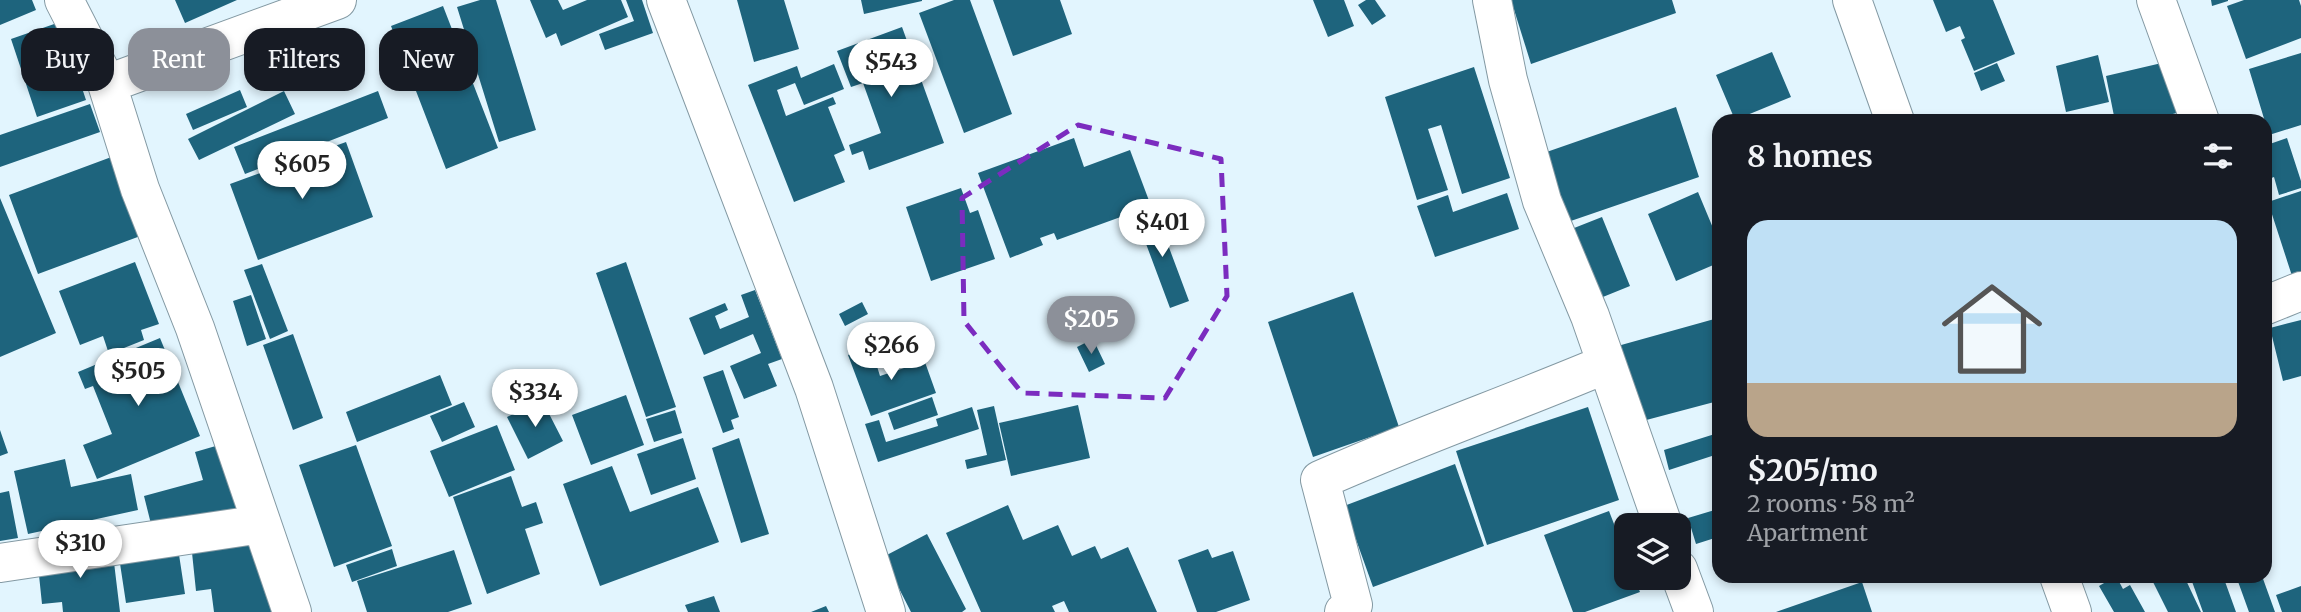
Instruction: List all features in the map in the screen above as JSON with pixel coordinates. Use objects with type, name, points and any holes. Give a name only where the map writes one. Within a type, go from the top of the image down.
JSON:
[{"type":"street","points":[[64,0],[78,28]]},
{"type":"street","points":[[114,81],[337,0]]},
{"type":"street","points":[[666,0],[814,388],[886,612]]},
{"type":"street","points":[[1492,0],[1508,80],[1542,201],[1590,316],[1658,513]]},
{"type":"street","points":[[1852,0],[1893,114]]},
{"type":"street","points":[[2156,0],[2197,114]]},
{"type":"street","points":[[109,91],[140,190],[195,328],[292,612]]},
{"type":"street","points":[[1344,612],[1353,605],[1320,480],[1402,444],[1513,403],[1606,364]]},
{"type":"street","points":[[0,563],[262,524]]},
{"type":"street","points":[[2062,583],[2072,612]]},
{"type":"street","points":[[1686,590],[1694,612]]},
{"type":"highlighted area","points":[[1078,125],[1221,159],[1227,296],[1165,398],[1022,393],[964,321],[962,198]]},
{"type":"building","points":[[0,0],[32,0],[36,10],[0,25]]},
{"type":"building","points":[[175,0],[237,0],[185,23]]},
{"type":"building","points":[[480,0],[496,0],[536,130],[499,142],[478,74],[478,28],[464,28],[457,7]]},
{"type":"building","points":[[530,0],[558,0],[563,10],[587,0],[621,0],[628,17],[561,46],[556,33],[546,38]]},
{"type":"building","points":[[626,0],[642,0],[653,33],[605,50],[599,34],[634,21]]},
{"type":"building","points":[[737,0],[784,0],[799,49],[754,62]]},
{"type":"building","points":[[861,0],[922,0],[922,1],[864,14]]},
{"type":"building","points":[[954,0],[970,0],[1012,114],[964,133],[919,13]]},
{"type":"building","points":[[993,0],[1060,0],[1072,34],[1013,56]]},
{"type":"building","points":[[1313,0],[1344,0],[1354,26],[1328,37]]},
{"type":"building","points":[[1366,0],[1375,0],[1386,16],[1372,25],[1358,5]]},
{"type":"building","points":[[1511,0],[1672,0],[1676,13],[1531,64]]},
{"type":"building","points":[[1933,0],[1993,0],[2015,54],[1974,71],[1961,40],[1965,38],[1960,26],[1946,32]]},
{"type":"building","points":[[2211,0],[2228,0],[2228,1],[2212,6]]},
{"type":"building","points":[[2244,0],[2299,0],[2301,38],[2246,59],[2227,6]]},
{"type":"building","points":[[443,6],[452,28],[392,28],[391,26]]},
{"type":"building","points":[[60,22],[62,28],[43,28]]},
{"type":"building","points":[[902,27],[944,143],[869,170],[863,151],[852,155],[849,145],[881,133],[863,83],[851,87],[837,51]]},
{"type":"building","points":[[21,36],[21,69],[11,39]]},
{"type":"building","points":[[1772,52],[1791,97],[1750,114],[1732,114],[1716,75]]},
{"type":"building","points":[[2301,53],[2301,125],[2272,134],[2272,114],[2263,114],[2249,69]]},
{"type":"building","points":[[2098,55],[2109,102],[2066,112],[2056,66]]},
{"type":"building","points":[[2166,62],[2177,113],[2114,114],[2106,76]]},
{"type":"building","points":[[1997,63],[2005,81],[1981,91],[1974,73]]},
{"type":"building","points":[[834,64],[844,89],[804,105],[795,83],[777,90],[786,116],[833,97],[836,104],[828,107],[845,150],[834,155],[845,182],[794,202],[748,85],[797,66],[801,78]]},
{"type":"building","points":[[1474,67],[1510,178],[1462,194],[1441,125],[1428,129],[1448,190],[1417,200],[1385,97]]},
{"type":"building","points":[[240,90],[247,107],[193,130],[186,114]]},
{"type":"building","points":[[28,91],[83,91],[86,100],[37,117]]},
{"type":"building","points":[[284,91],[295,114],[199,160],[188,139]]},
{"type":"building","points":[[378,91],[388,118],[245,174],[234,147]]},
{"type":"building","points":[[416,91],[476,91],[498,148],[446,169]]},
{"type":"building","points":[[90,104],[100,132],[0,167],[0,135]]},
{"type":"building","points":[[1676,107],[1699,177],[1562,224],[1538,155]]},
{"type":"building","points":[[1074,138],[1084,167],[1130,150],[1151,206],[1057,240],[1054,233],[1040,238],[1043,245],[1010,258],[978,173]]},
{"type":"building","points":[[2287,138],[2301,188],[2279,195],[2274,177],[2272,178],[2272,143]]},
{"type":"building","points":[[346,142],[373,217],[258,260],[230,184]]},
{"type":"building","points":[[141,146],[170,225],[38,274],[9,195]]},
{"type":"building","points":[[961,188],[970,213],[978,210],[995,259],[931,281],[906,207]]},
{"type":"building","points":[[2301,191],[2301,280],[2294,282],[2272,214],[2272,201]]},
{"type":"building","points":[[1698,192],[1712,226],[1712,266],[1676,281],[1648,214]]},
{"type":"building","points":[[1507,193],[1519,229],[1435,257],[1417,206],[1448,195],[1453,212]]},
{"type":"building","points":[[0,198],[56,333],[0,357]]},
{"type":"building","points":[[1155,210],[1189,301],[1170,308],[1136,217]]},
{"type":"building","points":[[1602,217],[1630,286],[1593,301],[1564,232]]},
{"type":"building","points":[[135,262],[159,324],[141,330],[144,340],[109,354],[103,336],[80,345],[59,291]]},
{"type":"building","points":[[626,262],[676,407],[646,417],[596,273]]},
{"type":"building","points":[[262,264],[288,331],[270,339],[244,270]]},
{"type":"building","points":[[755,290],[782,359],[768,364],[777,386],[744,399],[730,366],[761,353],[753,334],[704,355],[689,318],[725,303],[728,310],[715,316],[720,329],[749,317],[741,295]]},
{"type":"building","points":[[1353,292],[1399,427],[1313,457],[1268,322]]},
{"type":"building","points":[[251,295],[266,339],[247,346],[233,301]]},
{"type":"building","points":[[862,302],[868,314],[845,326],[839,314]]},
{"type":"building","points":[[1712,320],[1712,403],[1635,423],[1614,347]]},
{"type":"building","points":[[2301,320],[2301,376],[2283,381],[2272,327]]},
{"type":"building","points":[[293,334],[323,418],[293,430],[263,345]]},
{"type":"building","points":[[160,338],[200,436],[97,479],[83,445],[112,434],[93,386],[85,389],[78,372]]},
{"type":"building","points":[[1093,339],[1105,364],[1089,372],[1077,347]]},
{"type":"building","points":[[871,347],[880,376],[907,367],[903,358],[921,351],[936,393],[871,416],[848,355]]},
{"type":"building","points":[[723,370],[739,417],[731,420],[734,429],[723,433],[703,377]]},
{"type":"building","points":[[440,375],[452,405],[357,442],[346,412]]},
{"type":"building","points":[[626,395],[644,445],[591,465],[572,415]]},
{"type":"building","points":[[932,397],[938,415],[894,430],[888,413]]},
{"type":"building","points":[[542,400],[563,441],[528,459],[507,417]]},
{"type":"building","points":[[464,402],[475,427],[442,442],[430,416]]},
{"type":"building","points":[[1078,405],[1090,458],[1011,476],[999,423]]},
{"type":"building","points":[[994,406],[1006,460],[967,469],[965,460],[987,455],[977,410]]},
{"type":"building","points":[[972,407],[979,429],[878,462],[865,424],[879,420],[886,442],[938,426],[936,419]]},
{"type":"building","points":[[1588,407],[1619,500],[1487,545],[1456,451]]},
{"type":"building","points":[[675,410],[682,433],[654,442],[646,419]]},
{"type":"building","points":[[497,425],[515,470],[449,497],[430,451]]},
{"type":"building","points":[[0,430],[8,453],[0,456]]},
{"type":"building","points":[[1712,435],[1712,456],[1669,470],[1664,450]]},
{"type":"building","points":[[683,438],[696,479],[651,495],[637,454]]},
{"type":"building","points":[[739,438],[769,534],[741,543],[712,448]]},
{"type":"building","points":[[233,441],[250,506],[153,532],[144,496],[203,480],[195,452]]},
{"type":"building","points":[[356,445],[392,546],[334,567],[299,465]]},
{"type":"building","points":[[65,459],[71,487],[131,474],[138,510],[28,534],[14,471]]},
{"type":"building","points":[[1455,464],[1484,546],[1373,587],[1344,506]]},
{"type":"building","points":[[612,466],[630,512],[698,487],[719,542],[600,586],[563,484]]},
{"type":"building","points":[[511,476],[522,507],[536,502],[543,523],[525,529],[540,574],[487,594],[453,497]]},
{"type":"building","points":[[9,491],[18,538],[0,541],[0,493]]},
{"type":"building","points":[[1008,505],[1023,540],[1058,525],[1072,556],[1095,546],[1101,559],[1128,547],[1157,612],[1069,612],[1064,601],[1052,606],[1055,612],[981,612],[946,533]]},
{"type":"building","points":[[1609,511],[1614,524],[1614,590],[1640,592],[1585,612],[1573,612],[1544,535]]},
{"type":"building","points":[[1712,511],[1712,539],[1696,544],[1691,517]]},
{"type":"building","points":[[277,533],[285,612],[214,612],[211,589],[196,591],[191,543]]},
{"type":"building","points":[[927,534],[966,609],[962,612],[911,612],[883,557]]},
{"type":"building","points":[[112,546],[120,612],[63,612],[62,602],[42,604],[37,556]]},
{"type":"building","points":[[178,548],[185,594],[126,603],[119,557]]},
{"type":"building","points":[[392,549],[397,566],[352,582],[346,565]]},
{"type":"building","points":[[1208,549],[1212,558],[1233,551],[1250,600],[1216,612],[1197,612],[1178,560]]},
{"type":"building","points":[[454,550],[472,604],[448,612],[367,612],[357,581]]},
{"type":"building","points":[[1862,583],[1872,612],[1776,612]]},
{"type":"building","points":[[2104,583],[2120,583],[2123,589],[2130,585],[2145,612],[2114,612],[2099,586]]},
{"type":"building","points":[[2154,583],[2187,583],[2201,612],[2168,612]]},
{"type":"building","points":[[2193,583],[2226,583],[2236,612],[2203,612]]},
{"type":"building","points":[[2239,583],[2265,583],[2275,612],[2249,612]]},
{"type":"building","points":[[2301,586],[2301,612],[2282,612],[2276,595]]},
{"type":"building","points":[[714,596],[720,612],[688,612],[685,605]]},
{"type":"building","points":[[826,606],[829,612],[811,612]]}]
